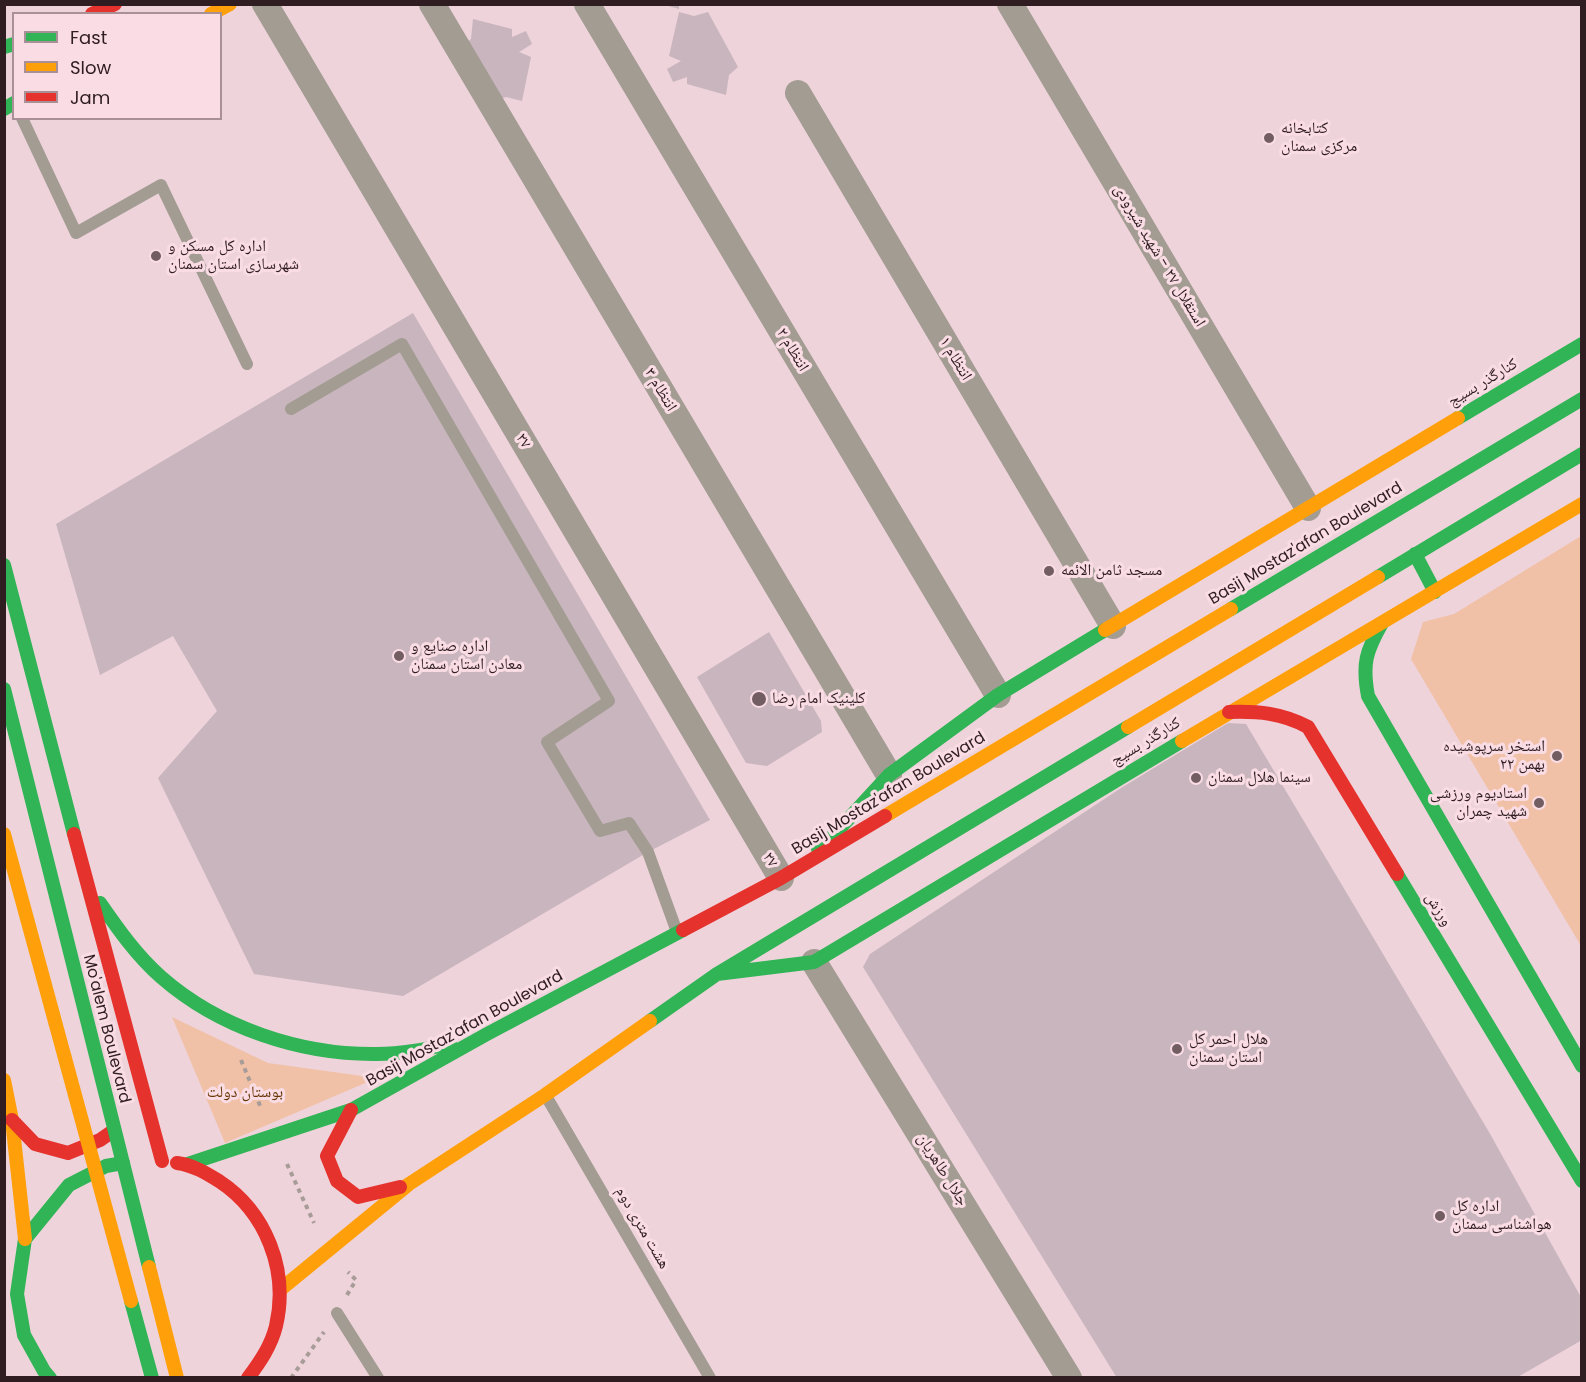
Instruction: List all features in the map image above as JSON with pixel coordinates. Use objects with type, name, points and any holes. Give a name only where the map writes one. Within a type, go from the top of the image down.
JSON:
[{"type":"main road","points":[[97,12],[115,4]]},
{"type":"main road","points":[[215,12],[230,4]]},
{"type":"main road","name":"کنارگذر بسیج","points":[[781,878],[830,839],[889,775],[998,695],[1581,344]]},
{"type":"main road","name":"Basij Mostaz'afan Boulevard","points":[[188,1164],[351,1110],[487,1034],[781,878],[1581,399]]},
{"type":"main road","points":[[281,1288],[409,1184],[545,1095],[717,974],[1581,454]]},
{"type":"main road","name":"کنارگذر بسیج","points":[[717,974],[814,962],[1229,712],[1581,504]]},
{"type":"main road","points":[[1415,554],[1435,592]]},
{"type":"main road","points":[[4,565],[137,1074],[162,1161]]},
{"type":"main road","points":[[1382,623],[1365,651],[1363,673],[1368,696],[1581,1066]]},
{"type":"main road","name":"Mo'alem Boulevard","points":[[4,689],[177,1377]]},
{"type":"main road","name":"ورزش","points":[[1229,712],[1268,711],[1292,718],[1308,727],[1581,1181]]},
{"type":"main road","points":[[4,834],[152,1377]]},
{"type":"main road","points":[[87,885],[125,939],[172,986],[228,1021],[291,1045],[356,1055],[423,1051],[487,1034]]},
{"type":"main road","points":[[12,1120],[35,1144],[68,1153],[100,1140],[123,1123],[130,1109],[137,1074]]},
{"type":"main road","points":[[4,1080],[12,1120],[25,1239],[17,1294],[24,1335],[44,1371],[50,1377]]},
{"type":"main road","points":[[351,1110],[327,1156],[337,1181],[358,1197],[409,1184]]},
{"type":"main road","points":[[25,1239],[69,1185],[106,1166],[142,1160],[188,1164],[225,1182],[255,1211],[274,1248],[281,1288],[276,1329],[257,1372],[248,1377]]},
{"type":"main road","points":[[4,1306],[17,1294]]},
{"type":"street","name":"۲۷","points":[[264,4],[781,878]]},
{"type":"street","name":"انتظام ۳","points":[[432,4],[889,775]]},
{"type":"street","name":"انتظام ۲","points":[[587,4],[998,695]]},
{"type":"street","name":"استقلال ۲۷ - شهید شیرودی","points":[[1010,4],[1308,508]]},
{"type":"street","name":"انتظام ۱","points":[[798,93],[1113,626]]},
{"type":"street","name":"جلال طاهریان","points":[[814,962],[1070,1377]]},
{"type":"lane","points":[[23,120],[76,233],[161,185],[247,364]]},
{"type":"lane","points":[[291,409],[402,344],[609,702],[547,742],[600,831],[629,823],[648,852],[677,933]]},
{"type":"lane","name":"هشت متری دوم","points":[[545,1095],[710,1377]]},
{"type":"lane","points":[[337,1313],[378,1377]]},
{"type":"green space","name":"استادیوم ورزشی شهید چمران","points":[[1581,536],[1581,946],[1411,659],[1423,622],[1454,614]]},
{"type":"green space","name":"بوستان دولت","points":[[172,1017],[268,1063],[377,1078],[225,1143]]},
{"type":"building","points":[[679,4],[679,9],[665,5]]},
{"type":"building","points":[[679,12],[694,16],[708,12],[738,67],[729,75],[726,95],[687,84],[687,77],[673,82],[667,69],[681,61],[669,56]]},
{"type":"building","points":[[473,19],[512,29],[512,37],[526,31],[532,44],[519,52],[531,57],[522,101],[506,97],[493,102],[461,47],[471,39]]},
{"type":"building","name":"اداره صنایع و معادن استان سمنان","points":[[413,313],[710,820],[648,852],[403,996],[254,974],[158,778],[217,711],[173,636],[100,675],[56,524]]},
{"type":"building","name":"کلینیک امام رضا","points":[[769,632],[821,721],[822,732],[767,766],[746,763],[697,677]]},
{"type":"building","name":"هلال احمر کل استان سمنان","points":[[1228,723],[1246,724],[1489,1132],[1582,1299],[1582,1340],[1516,1378],[1117,1378],[863,967],[870,954],[1121,788]]},
{"type":"traffic: fast","points":[[4,47],[12,45]]},
{"type":"traffic: fast","points":[[4,109],[12,104]]},
{"type":"traffic: fast","points":[[1458,418],[1582,344]]},
{"type":"traffic: fast","points":[[1231,609],[1582,399]]},
{"type":"traffic: fast","points":[[1378,577],[1582,454]]},
{"type":"traffic: fast","points":[[1415,554],[1435,592]]},
{"type":"traffic: fast","points":[[4,565],[74,834]]},
{"type":"traffic: fast","points":[[1382,623],[1367,658],[1365,675],[1368,696],[1582,1066]]},
{"type":"traffic: fast","points":[[818,849],[889,775],[998,695],[1105,630]]},
{"type":"traffic: fast","points":[[4,689],[149,1267]]},
{"type":"traffic: fast","points":[[650,1021],[717,974],[1128,727]]},
{"type":"traffic: fast","points":[[717,974],[814,962],[1182,741]]},
{"type":"traffic: fast","points":[[1397,874],[1582,1181]]},
{"type":"traffic: fast","points":[[100,903],[136,951],[161,977],[209,1011],[262,1035],[319,1050],[348,1053],[396,1053],[450,1044]]},
{"type":"traffic: fast","points":[[188,1164],[351,1110],[487,1034],[683,930]]},
{"type":"traffic: fast","points":[[50,1378],[24,1335],[17,1294],[25,1239],[69,1185],[106,1166],[123,1163]]},
{"type":"traffic: fast","points":[[131,1301],[152,1378]]},
{"type":"traffic: slow","points":[[215,12],[230,4]]},
{"type":"traffic: slow","points":[[1105,630],[1458,418]]},
{"type":"traffic: slow","points":[[1182,741],[1582,504]]},
{"type":"traffic: slow","points":[[1128,727],[1378,577]]},
{"type":"traffic: slow","points":[[885,816],[1231,609]]},
{"type":"traffic: slow","points":[[4,834],[131,1301]]},
{"type":"traffic: slow","points":[[281,1289],[409,1184],[545,1095],[650,1021]]},
{"type":"traffic: slow","points":[[4,1080],[12,1120],[25,1239]]},
{"type":"traffic: slow","points":[[149,1267],[177,1378]]},
{"type":"traffic: jam","points":[[97,12],[115,4]]},
{"type":"traffic: jam","points":[[1229,712],[1270,714],[1308,727],[1397,874]]},
{"type":"traffic: jam","points":[[683,930],[781,878],[885,816]]},
{"type":"traffic: jam","points":[[74,834],[162,1161]]},
{"type":"traffic: jam","points":[[351,1110],[327,1156],[337,1181],[358,1197],[400,1187]]},
{"type":"traffic: jam","points":[[12,1120],[35,1144],[68,1153],[100,1140],[113,1131]]},
{"type":"traffic: jam","points":[[177,1163],[204,1172],[235,1194],[250,1209],[270,1244],[279,1284],[276,1326],[265,1354],[248,1378]]},
{"type":"place","name":"کتابخانه مرکزی سمنان","points":[[1269,138]]},
{"type":"place","name":"اداره کل مسکن و شهرسازی استان سمنان","points":[[156,256]]},
{"type":"place","name":"مسجد ثامن الائمه","points":[[1049,571]]},
{"type":"place","name":"اداره صنایع و معادن استان سمنان","points":[[399,656]]},
{"type":"place","name":"کلینیک امام رضا","points":[[759,699]]},
{"type":"place","name":"استخر سرپوشیده ۲۲ بهمن","points":[[1557,756]]},
{"type":"place","name":"سینما هلال سمنان","points":[[1196,778]]},
{"type":"place","name":"استادیوم ورزشی شهید چمران","points":[[1539,803]]},
{"type":"place","name":"هلال احمر کل استان سمنان","points":[[1177,1049]]},
{"type":"place","name":"اداره کل هواشناسی سمنان","points":[[1440,1216]]}]
